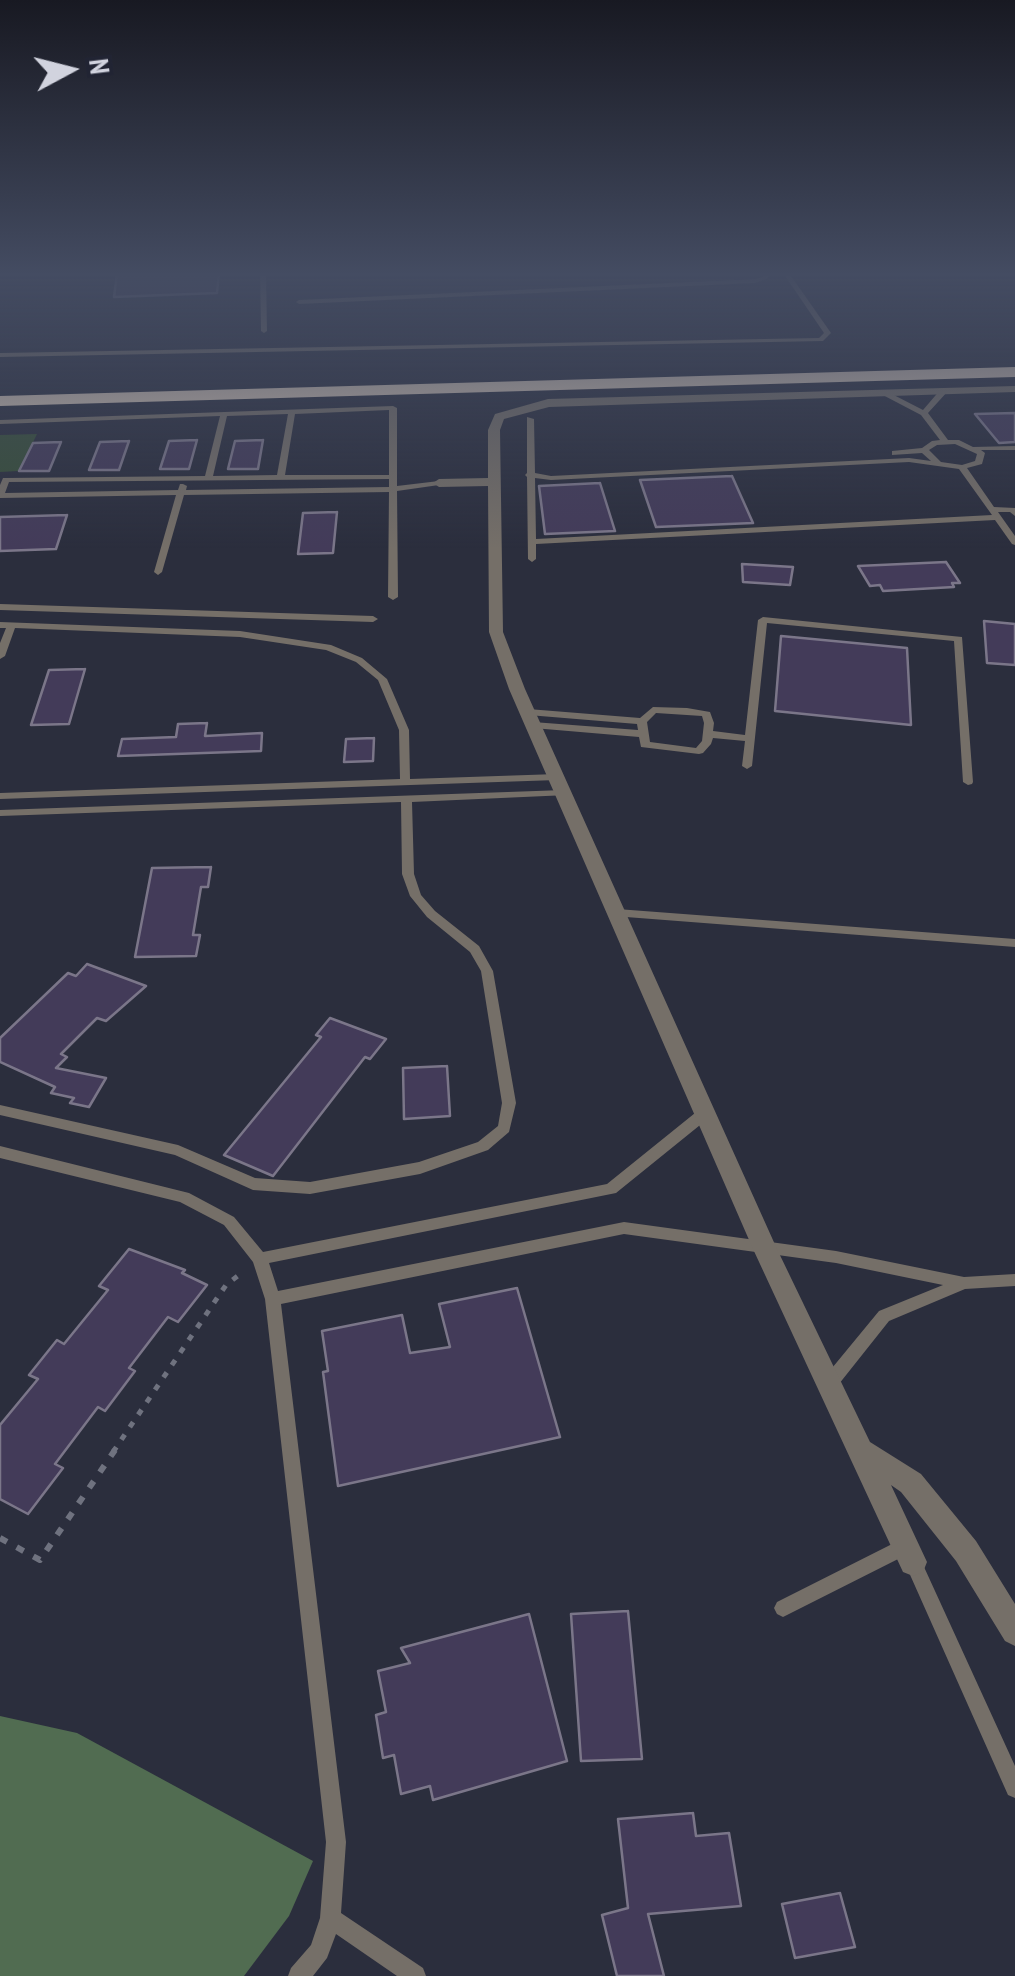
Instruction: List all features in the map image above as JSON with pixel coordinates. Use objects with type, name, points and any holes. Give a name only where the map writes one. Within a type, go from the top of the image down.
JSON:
[{"type":"highway","points":[[17,382],[637,365]]},
{"type":"highway","points":[[0,401],[221,406],[1015,372]]},
{"type":"street","points":[[910,1554],[704,1112],[496,632],[494,430],[499,418],[548,403],[1015,389]]},
{"type":"street","points":[[439,484],[494,482]]},
{"type":"street","points":[[861,1451],[911,1483],[966,1552],[1015,1631]]},
{"type":"lane","points":[[924,413],[944,392]]},
{"type":"lane","points":[[883,393],[924,413],[945,442]]},
{"type":"lane","points":[[208,478],[221,406]]},
{"type":"lane","points":[[0,422],[221,406],[292,412],[393,408],[392,597]]},
{"type":"lane","points":[[281,478],[292,412]]},
{"type":"lane","points":[[530,420],[532,560]]},
{"type":"lane","points":[[529,475],[549,470],[924,450],[945,442],[1015,452]]},
{"type":"lane","points":[[976,448],[982,458]]},
{"type":"lane","points":[[924,450],[940,464]]},
{"type":"lane","points":[[529,475],[551,478],[909,460],[962,467],[982,458],[1015,452]]},
{"type":"lane","points":[[962,467],[1015,542]]},
{"type":"lane","points":[[393,477],[6,480],[0,496],[392,489],[439,484]]},
{"type":"lane","points":[[158,572],[185,479]]},
{"type":"lane","points":[[531,542],[1012,510],[1015,514]]},
{"type":"lane","points":[[0,607],[373,619]]},
{"type":"lane","points":[[748,766],[763,620],[960,639],[968,782]]},
{"type":"lane","points":[[0,656],[6,626],[240,634],[328,647],[359,660],[382,678],[404,730],[408,874],[416,896],[475,949],[487,970],[509,1104],[504,1128],[483,1146],[420,1168],[310,1188],[254,1184],[178,1150],[0,1110]]},
{"type":"lane","points":[[653,710],[687,710],[706,714],[708,734],[700,751],[686,751],[645,744],[643,727],[653,710]]},
{"type":"lane","points":[[531,718],[643,727]]},
{"type":"lane","points":[[708,734],[750,738]]},
{"type":"lane","points":[[0,796],[560,785]]},
{"type":"lane","points":[[0,813],[560,785]]},
{"type":"lane","points":[[617,913],[1015,942]]},
{"type":"lane","points":[[260,1259],[611,1189],[704,1112]]},
{"type":"lane","points":[[0,1152],[184,1196],[229,1221],[260,1259],[273,1299],[336,1842],[330,1918],[320,1951],[304,1974]]},
{"type":"lane","points":[[273,1299],[624,1228],[836,1257],[964,1283],[1015,1280]]},
{"type":"lane","points":[[829,1384],[884,1316],[964,1283]]},
{"type":"lane","points":[[783,1608],[910,1554],[1015,1788]]},
{"type":"lane","points":[[330,1918],[415,1976]]},
{"type":"path","points":[[0,1538],[40,1560],[226,1285],[260,1259]]},
{"type":"green space","points":[[37,434],[19,471],[0,472],[0,435]]},
{"type":"green space","points":[[0,1716],[77,1733],[313,1861],[289,1916],[244,1976],[0,1976]]},
{"type":"building","points":[[1015,413],[1015,442],[999,443],[975,414]]},
{"type":"building","points":[[197,440],[189,469],[160,469],[169,441]]},
{"type":"building","points":[[263,440],[258,469],[228,469],[235,441]]},
{"type":"building","points":[[129,441],[119,470],[89,470],[100,442]]},
{"type":"building","points":[[61,442],[49,471],[19,471],[33,443]]},
{"type":"building","points":[[732,476],[753,523],[656,527],[640,480]]},
{"type":"building","points":[[600,483],[615,531],[545,534],[539,486]]},
{"type":"building","points":[[337,512],[333,553],[298,554],[303,513]]},
{"type":"building","points":[[67,515],[56,549],[0,551],[0,517]]},
{"type":"building","points":[[946,562],[960,583],[952,583],[954,587],[883,591],[880,585],[870,586],[858,566]]},
{"type":"building","points":[[742,564],[793,567],[790,585],[743,582]]},
{"type":"building","points":[[984,621],[1015,624],[1015,665],[987,663]]},
{"type":"building","points":[[781,636],[907,648],[911,725],[775,711]]},
{"type":"building","points":[[85,669],[69,724],[31,725],[49,670]]},
{"type":"building","points":[[207,723],[205,736],[262,733],[261,751],[118,756],[122,739],[176,737],[178,724]]},
{"type":"building","points":[[374,738],[373,761],[344,762],[346,739]]},
{"type":"building","points":[[211,867],[208,887],[201,887],[193,935],[200,935],[196,956],[135,957],[152,868]]},
{"type":"building","points":[[87,964],[146,986],[106,1021],[97,1018],[61,1054],[67,1057],[56,1068],[106,1078],[89,1107],[70,1103],[74,1098],[51,1093],[55,1087],[0,1062],[0,1038],[68,973],[76,976]]},
{"type":"building","points":[[330,1018],[386,1039],[370,1059],[365,1057],[273,1176],[224,1155],[321,1037],[316,1035]]},
{"type":"building","points":[[447,1066],[450,1116],[404,1119],[403,1068]]},
{"type":"building","points":[[129,1249],[185,1270],[182,1273],[207,1285],[178,1322],[168,1317],[129,1368],[135,1371],[105,1411],[98,1407],[55,1464],[63,1468],[28,1514],[0,1499],[0,1425],[38,1379],[29,1375],[57,1340],[64,1344],[108,1290],[99,1286]]},
{"type":"building","points":[[517,1288],[560,1437],[338,1486],[323,1372],[328,1371],[322,1331],[402,1315],[410,1353],[450,1347],[439,1304]]},
{"type":"building","points":[[628,1611],[642,1759],[581,1761],[571,1614]]},
{"type":"building","points":[[529,1614],[567,1761],[433,1800],[430,1786],[401,1794],[394,1755],[383,1758],[376,1715],[386,1712],[378,1671],[410,1663],[401,1648]]},
{"type":"building","points":[[693,1813],[696,1836],[729,1833],[741,1906],[648,1914],[664,1976],[617,1976],[602,1915],[628,1908],[618,1819]]},
{"type":"building","points":[[840,1893],[855,1947],[795,1958],[782,1904]]}]
